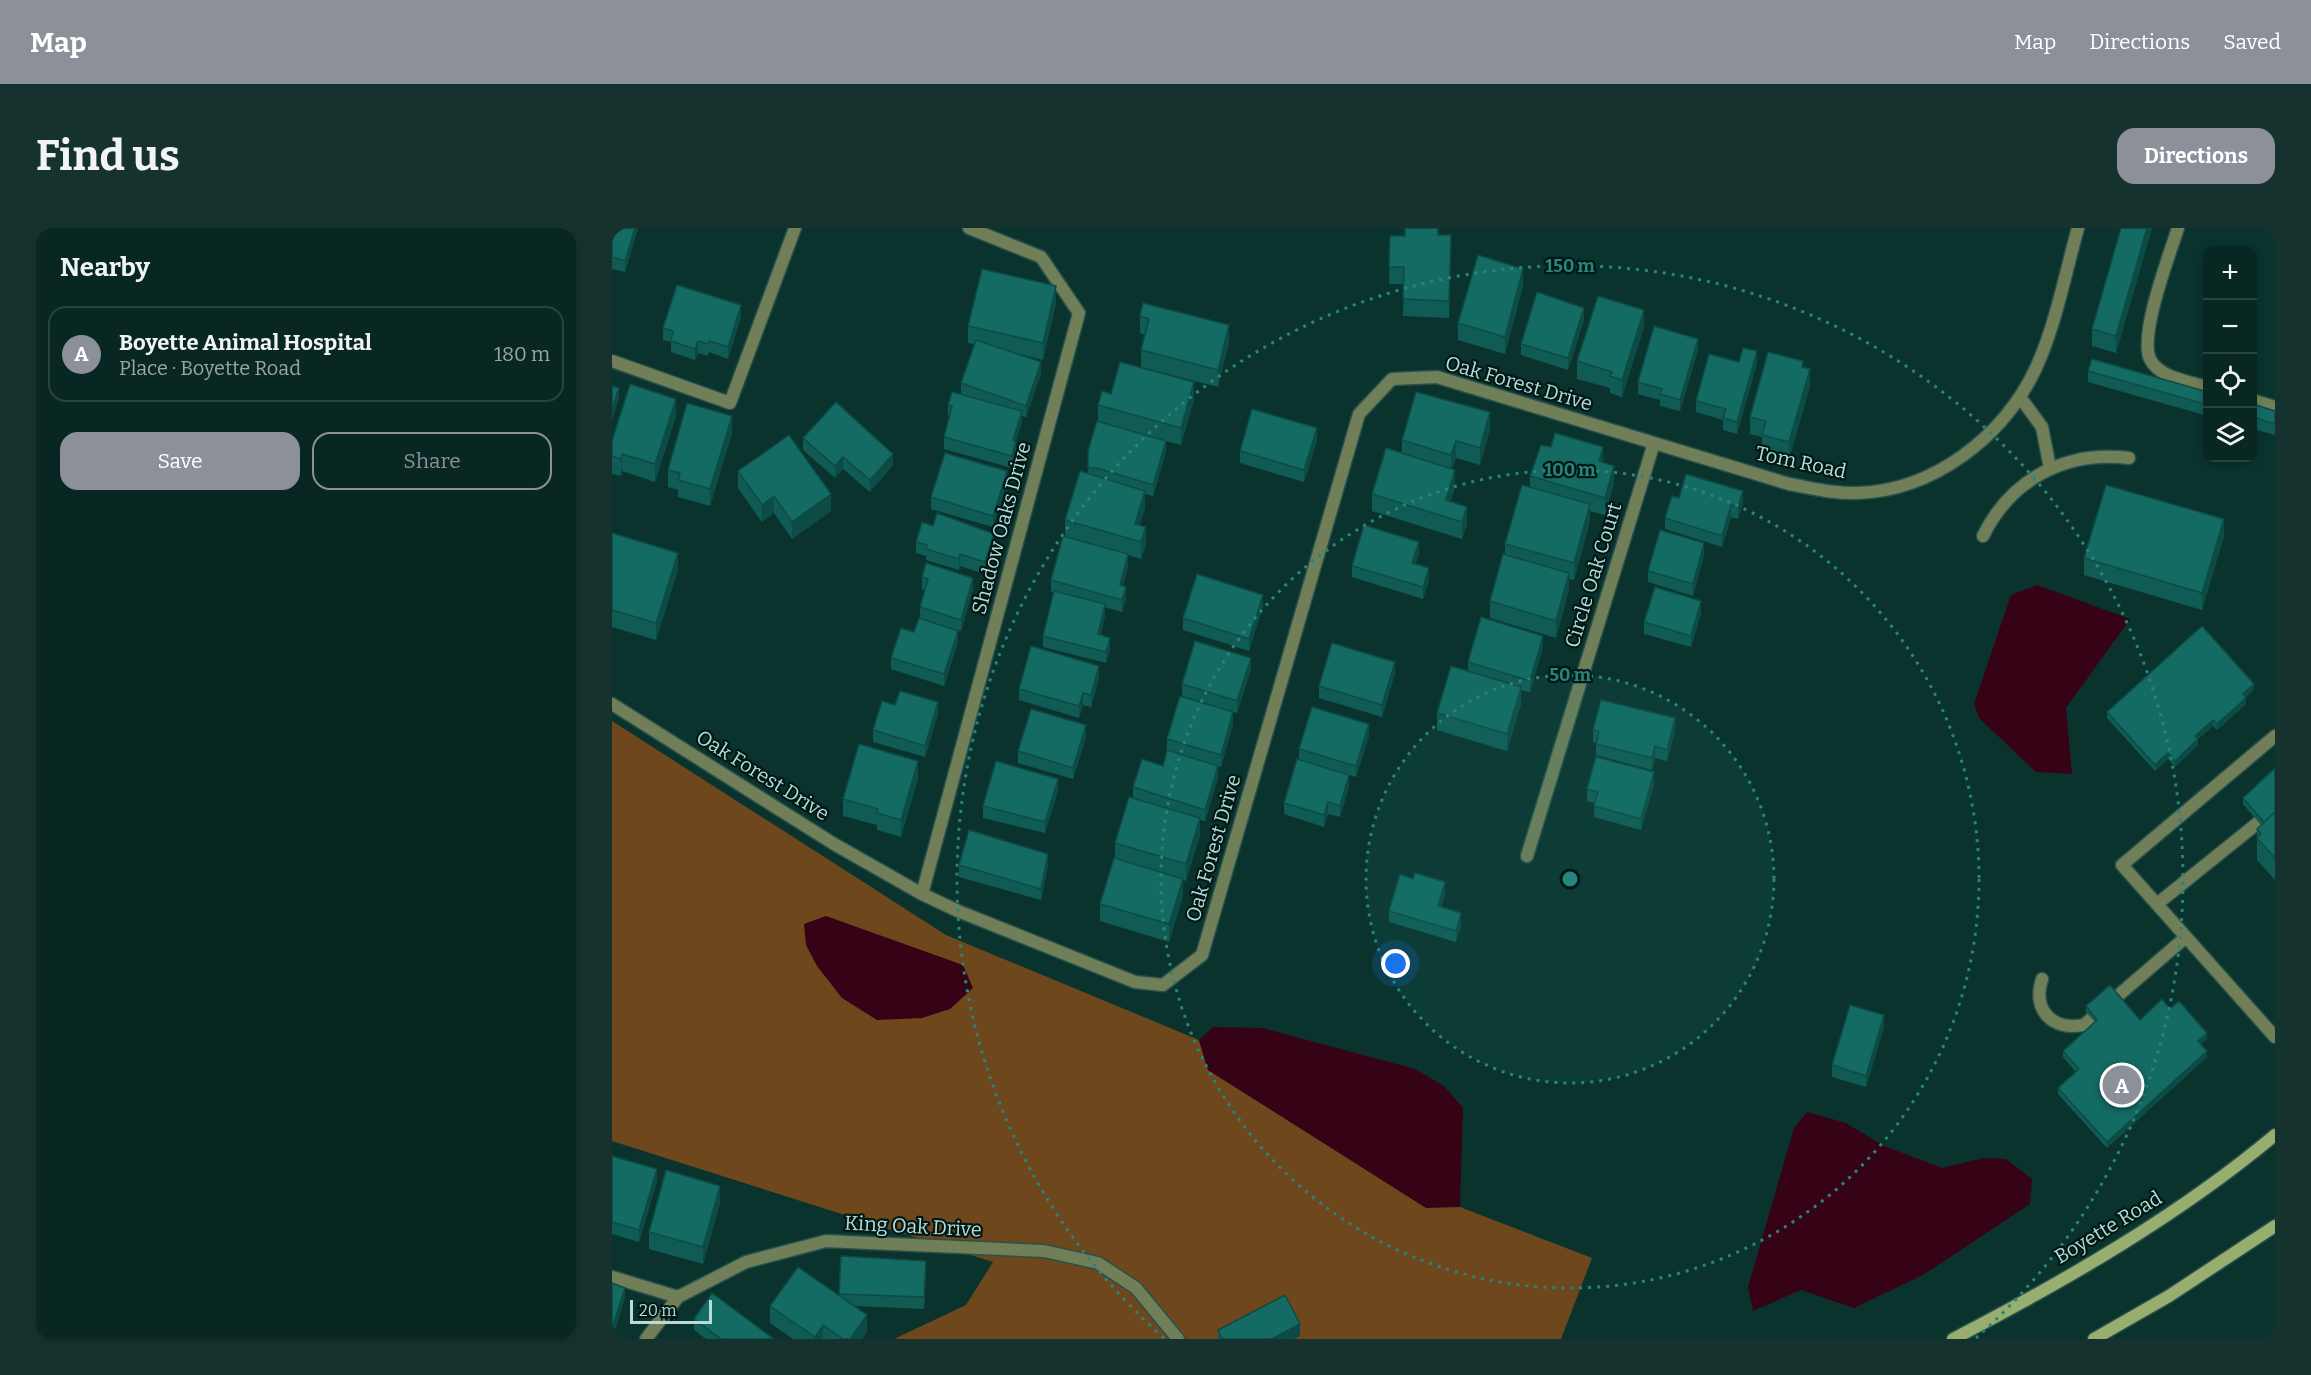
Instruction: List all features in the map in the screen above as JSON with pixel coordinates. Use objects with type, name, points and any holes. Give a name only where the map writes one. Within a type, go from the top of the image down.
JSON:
[{"type":"main road","name":"Boyette Road","points":[[1953,1339],[2144,1231],[2208,1187],[2275,1135]]},
{"type":"main road","points":[[2094,1339],[2169,1296],[2275,1226]]},
{"type":"street","points":[[612,361],[730,403],[795,228]]},
{"type":"street","name":"Shadow Oaks Drive","points":[[922,894],[1079,313],[1041,257],[969,228]]},
{"type":"street","name":"Tom Road","points":[[1654,443],[1789,484],[1841,493],[1877,491],[1913,482],[1947,466],[1983,440],[2001,422],[2020,397],[2042,351],[2078,228]]},
{"type":"street","points":[[2178,228],[2146,339],[2151,361],[2170,377],[2203,386]]},
{"type":"street","name":"Oak Forest Drive","points":[[612,704],[834,844],[922,894],[958,911],[1135,982],[1163,985],[1202,955],[1359,414],[1392,379],[1437,377],[1654,443]]},
{"type":"street","points":[[2020,397],[2042,428],[2050,468]]},
{"type":"street","points":[[2257,401],[2275,407]]},
{"type":"street","name":"Circle Oak Court","points":[[1527,856],[1654,443]]},
{"type":"street","points":[[1983,536],[1992,518],[2003,505],[2028,481],[2050,468],[2078,458],[2096,456],[2129,458]]},
{"type":"street","points":[[2275,736],[2122,865],[2275,1037]]},
{"type":"street","points":[[2157,904],[2275,809]]},
{"type":"street","points":[[2042,979],[2038,998],[2045,1014],[2062,1024],[2084,1025],[2186,937]]},
{"type":"street","name":"King Oak Drive","points":[[646,1339],[678,1297],[746,1262],[826,1241],[1044,1251],[1098,1263],[1136,1288],[1178,1339]]},
{"type":"street","points":[[612,1277],[678,1297]]},
{"type":"shaded area","points":[[2037,585],[2130,619],[2066,708],[2072,774],[2036,772],[1979,718],[1974,704],[2011,595]]},
{"type":"shaded area","points":[[612,721],[946,935],[1199,1040],[1208,1070],[1426,1207],[1460,1207],[1592,1258],[1561,1339],[894,1339],[966,1305],[993,1262],[612,1141]]},
{"type":"shaded area","points":[[826,916],[963,965],[973,988],[950,1009],[922,1018],[877,1020],[842,998],[817,966],[806,945],[804,924]]},
{"type":"shaded area","points":[[1213,1027],[1263,1028],[1415,1069],[1444,1086],[1463,1108],[1460,1207],[1426,1208],[1208,1070],[1199,1040]]},
{"type":"shaded area","points":[[1807,1112],[1846,1123],[1884,1146],[1942,1168],[1984,1158],[2006,1159],[2032,1179],[2030,1204],[1923,1275],[1854,1308],[1801,1290],[1753,1311],[1748,1287],[1794,1128]]},
{"type":"building","points":[[612,228],[635,228],[625,261],[612,257]]},
{"type":"building","points":[[1405,228],[1438,228],[1438,235],[1451,235],[1449,301],[1403,299],[1404,267],[1389,267],[1390,236],[1405,236]]},
{"type":"building","points":[[2121,228],[2147,228],[2116,336],[2092,329]]},
{"type":"building","points":[[1478,255],[1523,269],[1505,337],[1458,323]]},
{"type":"building","points":[[982,269],[1056,286],[1043,343],[968,326]]},
{"type":"building","points":[[677,285],[741,305],[728,347],[709,341],[708,344],[698,341],[695,349],[671,341],[673,331],[663,328]]},
{"type":"building","points":[[1537,292],[1584,308],[1568,358],[1521,344]]},
{"type":"building","points":[[1598,296],[1644,310],[1622,380],[1610,376],[1612,372],[1577,361]]},
{"type":"building","points":[[1143,303],[1229,325],[1218,370],[1141,350],[1149,319],[1140,316]]},
{"type":"building","points":[[1654,326],[1698,339],[1680,400],[1660,394],[1662,389],[1638,382]]},
{"type":"building","points":[[976,340],[1041,362],[1026,406],[961,383]]},
{"type":"building","points":[[1743,348],[1757,351],[1737,422],[1723,418],[1726,409],[1696,401],[1709,354],[1739,362]]},
{"type":"building","points":[[1768,352],[1803,361],[1802,367],[1810,369],[1789,442],[1762,435],[1766,421],[1750,417]]},
{"type":"building","points":[[2092,359],[2203,391],[2203,404],[2088,371]]},
{"type":"building","points":[[1120,362],[1194,382],[1181,428],[1098,405],[1102,391],[1111,394]]},
{"type":"building","points":[[630,384],[676,399],[655,464],[622,454],[621,459],[612,456],[612,441]]},
{"type":"building","points":[[612,386],[619,388],[612,409]]},
{"type":"building","points":[[952,392],[1022,411],[1013,440],[1016,441],[1012,456],[944,437],[952,406],[948,405]]},
{"type":"building","points":[[1416,392],[1490,412],[1480,448],[1456,441],[1451,455],[1402,440]]},
{"type":"building","points":[[836,402],[893,454],[870,480],[843,457],[835,466],[803,438]]},
{"type":"building","points":[[687,403],[732,416],[710,489],[678,480],[680,473],[668,470]]},
{"type":"building","points":[[2257,405],[2275,411],[2275,424],[2257,418]]},
{"type":"building","points":[[1252,409],[1317,428],[1304,470],[1240,451]]},
{"type":"building","points":[[1097,421],[1166,441],[1153,485],[1097,468],[1088,468],[1088,451]]},
{"type":"building","points":[[1555,433],[1603,447],[1599,461],[1614,466],[1605,498],[1530,476],[1541,445],[1551,447]]},
{"type":"building","points":[[789,435],[831,494],[792,522],[774,496],[762,505],[738,471]]},
{"type":"building","points":[[1386,448],[1455,470],[1446,500],[1467,507],[1462,522],[1372,494]]},
{"type":"building","points":[[945,453],[1007,471],[993,516],[931,497]]},
{"type":"building","points":[[1080,471],[1145,491],[1135,524],[1146,527],[1141,542],[1065,520]]},
{"type":"building","points":[[1686,474],[1743,491],[1738,507],[1731,505],[1722,536],[1665,518],[1672,496],[1679,498]]},
{"type":"building","points":[[1522,485],[1590,504],[1574,563],[1505,544]]},
{"type":"building","points":[[2106,485],[2224,519],[2202,593],[2084,558]]},
{"type":"building","points":[[937,513],[994,534],[985,562],[960,554],[959,559],[926,549],[927,545],[916,542],[922,522],[933,526]]},
{"type":"building","points":[[1364,525],[1419,542],[1412,563],[1429,568],[1423,587],[1352,566]]},
{"type":"building","points":[[1660,530],[1704,543],[1693,584],[1648,571]]},
{"type":"building","points":[[612,533],[678,553],[656,623],[612,610]]},
{"type":"building","points":[[1063,536],[1128,554],[1120,585],[1126,587],[1122,600],[1051,580]]},
{"type":"building","points":[[1503,554],[1569,573],[1556,621],[1490,601]]},
{"type":"building","points":[[926,563],[973,578],[961,620],[920,607],[928,579],[922,577]]},
{"type":"building","points":[[1197,574],[1263,595],[1249,639],[1183,618]]},
{"type":"building","points":[[1655,587],[1701,601],[1691,636],[1644,622]]},
{"type":"building","points":[[1054,591],[1105,604],[1098,634],[1110,638],[1106,652],[1043,636]]},
{"type":"building","points":[[1481,617],[1543,636],[1530,681],[1468,662]]},
{"type":"building","points":[[919,618],[958,631],[944,674],[891,658],[901,628],[914,632]]},
{"type":"building","points":[[2202,626],[2254,684],[2243,694],[2246,698],[2217,724],[2213,720],[2195,736],[2198,739],[2175,761],[2168,753],[2155,765],[2107,712]]},
{"type":"building","points":[[1195,641],[1251,658],[1237,701],[1182,684]]},
{"type":"building","points":[[1332,643],[1395,662],[1382,705],[1319,686]]},
{"type":"building","points":[[1031,646],[1099,666],[1091,695],[1083,693],[1079,706],[1019,689]]},
{"type":"building","points":[[1451,666],[1521,687],[1507,734],[1437,713]]},
{"type":"building","points":[[900,691],[938,702],[925,746],[873,730],[882,701],[895,705]]},
{"type":"building","points":[[1180,696],[1233,712],[1221,755],[1167,739]]},
{"type":"building","points":[[1601,700],[1675,718],[1667,750],[1655,746],[1652,758],[1596,744],[1599,732],[1593,730]]},
{"type":"building","points":[[1312,707],[1369,724],[1356,766],[1299,749]]},
{"type":"building","points":[[1031,709],[1086,725],[1073,768],[1018,751]]},
{"type":"building","points":[[859,744],[918,761],[901,820],[877,813],[878,809],[843,799]]},
{"type":"building","points":[[1167,750],[1218,766],[1205,810],[1133,787],[1142,759],[1163,766]]},
{"type":"building","points":[[1596,757],[1654,772],[1641,819],[1594,806],[1598,792],[1587,789]]},
{"type":"building","points":[[1297,759],[1349,775],[1340,806],[1328,802],[1324,815],[1284,803]]},
{"type":"building","points":[[996,761],[1058,779],[1045,822],[983,806]]},
{"type":"building","points":[[2275,768],[2275,812],[2264,822],[2243,798]]},
{"type":"building","points":[[1129,797],[1200,818],[1186,864],[1115,843]]},
{"type":"building","points":[[2275,812],[2275,858],[2257,838],[2261,834],[2257,829]]},
{"type":"building","points":[[969,830],[1048,854],[1041,889],[959,865]]},
{"type":"building","points":[[1114,858],[1183,879],[1169,924],[1100,904]]},
{"type":"building","points":[[1415,873],[1445,882],[1438,906],[1461,913],[1456,931],[1389,911],[1400,874],[1413,879]]},
{"type":"building","points":[[2110,985],[2140,1020],[2162,999],[2170,1009],[2179,1001],[2207,1033],[2198,1041],[2207,1051],[2107,1142],[2058,1088],[2079,1069],[2063,1051],[2097,1020],[2086,1006]]},
{"type":"building","points":[[1850,1005],[1884,1015],[1866,1076],[1832,1065]]},
{"type":"building","points":[[612,1156],[657,1169],[639,1230],[612,1222]]},
{"type":"building","points":[[666,1170],[720,1186],[703,1247],[649,1232]]},
{"type":"building","points":[[841,1256],[926,1261],[924,1297],[839,1294]]},
{"type":"building","points":[[798,1267],[867,1315],[850,1339],[843,1339],[823,1325],[815,1337],[770,1306]]},
{"type":"building","points":[[612,1283],[625,1288],[612,1328]]},
{"type":"building","points":[[712,1293],[774,1339],[721,1339],[694,1319]]},
{"type":"building","points":[[1285,1295],[1300,1324],[1272,1339],[1222,1339],[1218,1330]]},
{"type":"place","name":"Boyette Animal Hospital","points":[[2122,1085]]}]
